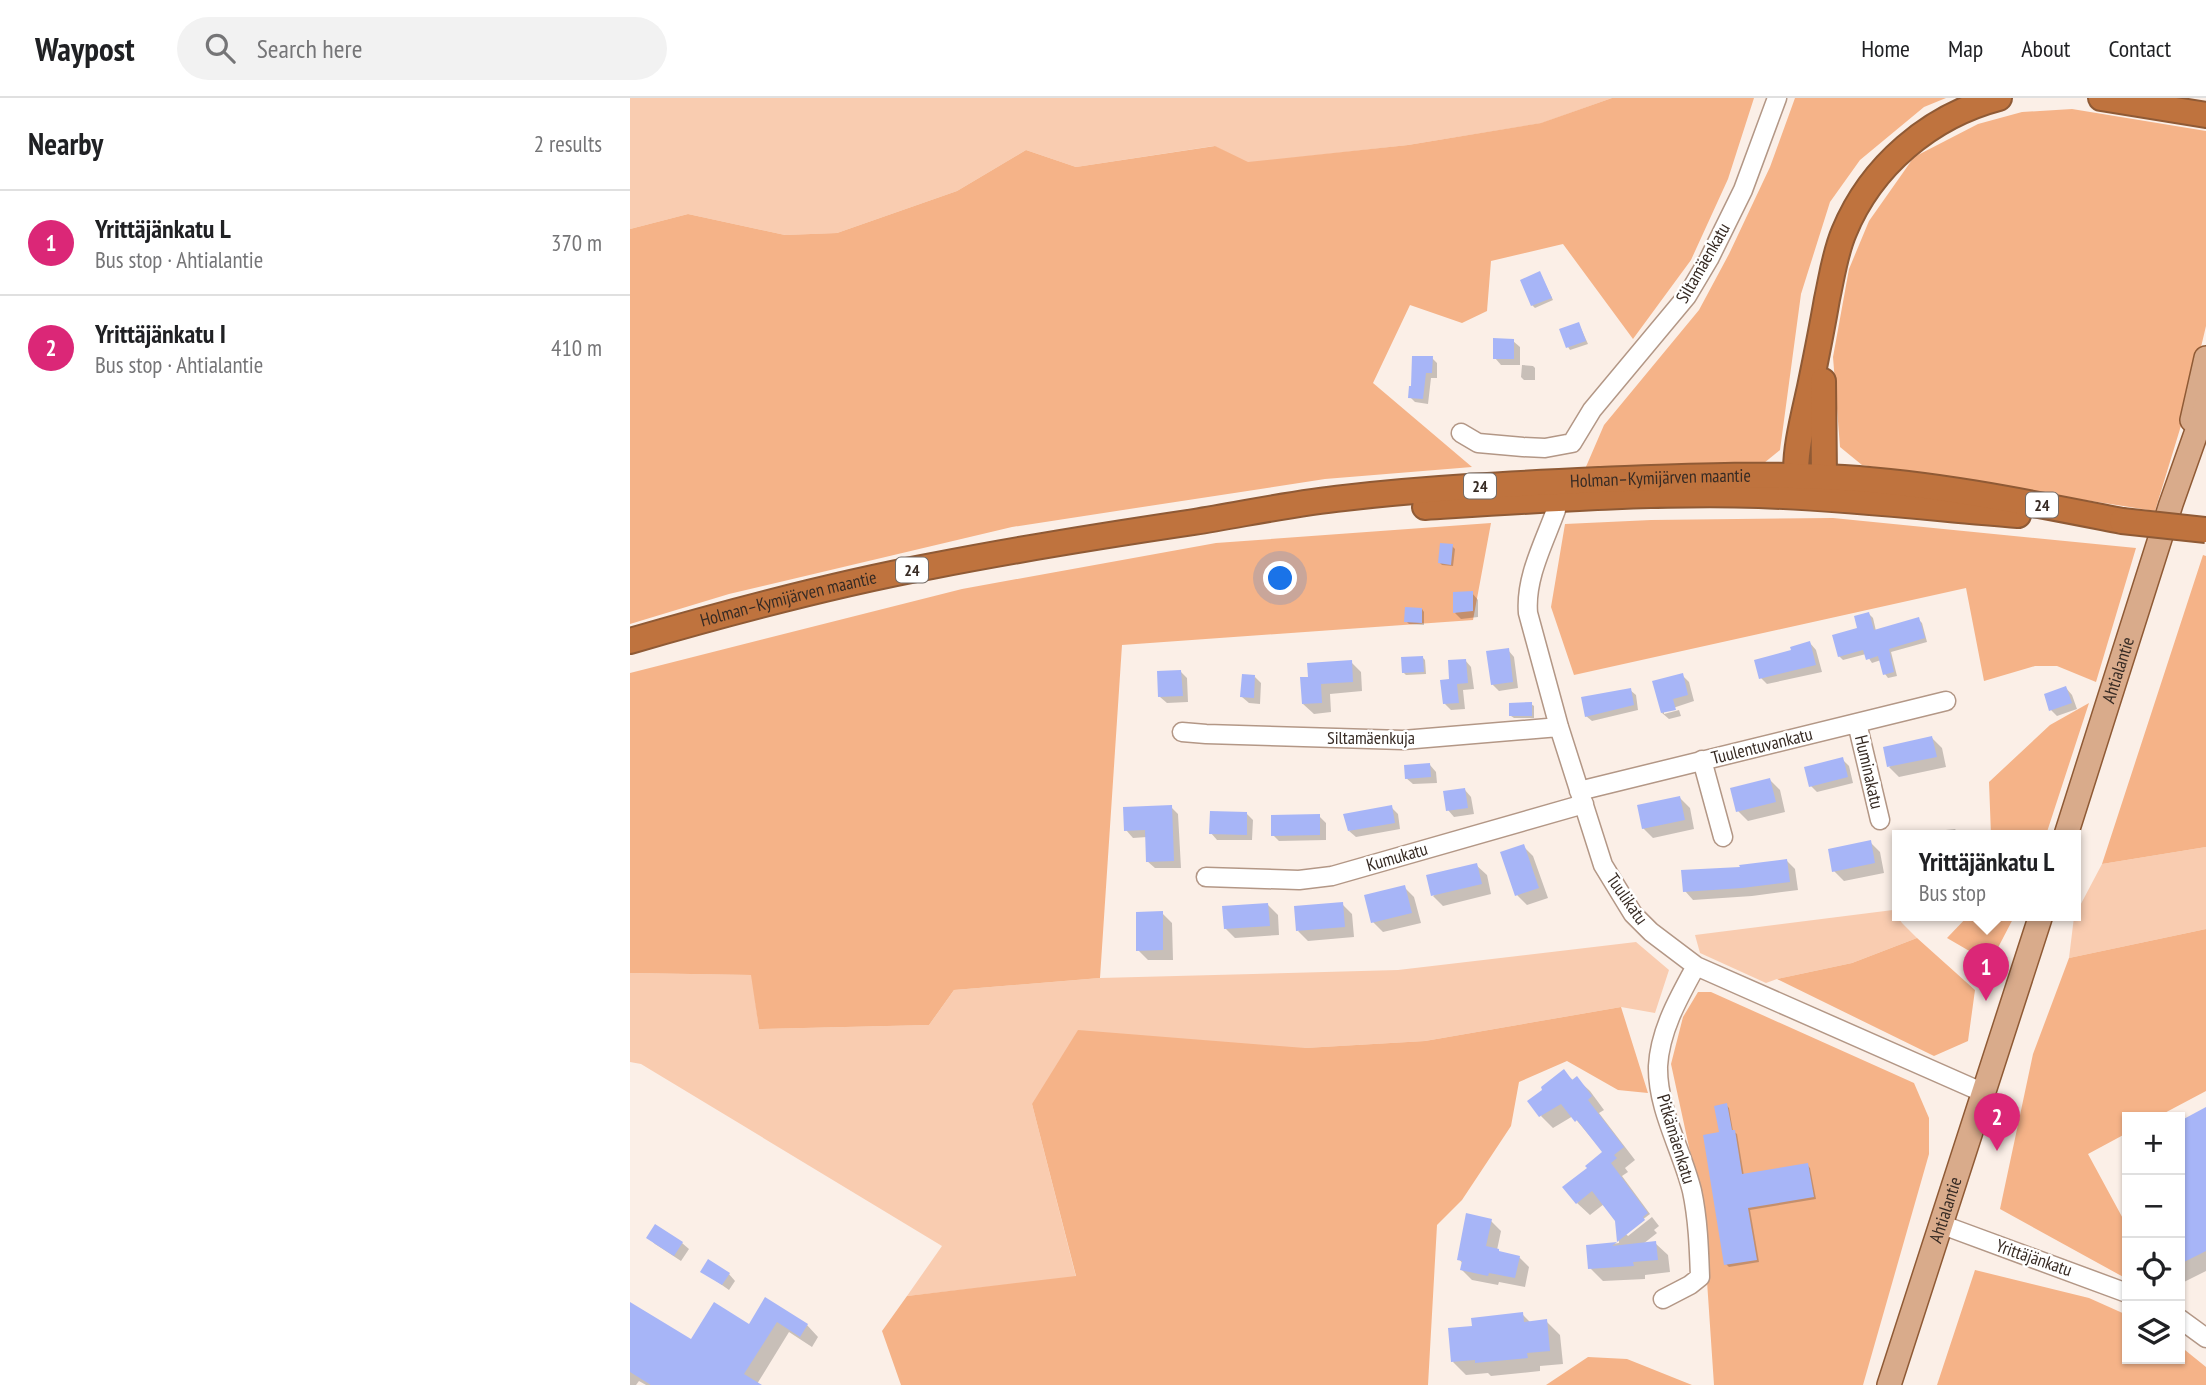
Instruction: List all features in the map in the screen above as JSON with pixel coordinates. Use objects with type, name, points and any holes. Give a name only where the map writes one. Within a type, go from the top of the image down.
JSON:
[{"type":"highway","points":[[1827,300],[1819,487],[1804,491],[1797,476],[1801,430],[1834,262],[1844,232],[1858,204],[1887,165],[1919,135],[1950,116],[1976,104],[1999,98]]},
{"type":"highway","points":[[2101,98],[2206,115]]},
{"type":"highway","name":"Holman–Kymijärven maantie","points":[[630,641],[817,591],[929,566],[1293,505],[1424,490],[1686,477],[1797,476]]},
{"type":"highway","name":"Holman–Kymijärven maantie","points":[[1198,521],[1819,487],[2057,519],[2122,521],[2206,530]]},
{"type":"main road","name":"Ahtialantie","points":[[2171,504],[2206,359]]},
{"type":"main road","name":"Ahtialantie","points":[[2068,830],[2171,504],[2206,405]]},
{"type":"main road","name":"Ahtialantie","points":[[1889,1385],[2039,921]]},
{"type":"street","name":"Siltamäenkatu","points":[[1461,433],[1478,443],[1545,448],[1572,443],[1592,410],[1687,296],[1709,259],[1743,190],[1776,98]]},
{"type":"street","name":"Tuulikatu","points":[[1556,510],[1531,580],[1527,598],[1528,613],[1559,727],[1603,865],[1633,914],[1651,932],[1696,966],[1984,1093]]},
{"type":"street","name":"Tuulentuvankatu","points":[[1582,798],[1702,760],[1945,701]]},
{"type":"street","name":"Huminakatu","points":[[1857,723],[1880,820]]},
{"type":"street","name":"Siltamäenkuja","points":[[1182,732],[1403,740],[1559,727]]},
{"type":"street","points":[[1702,760],[1723,837]]},
{"type":"street","name":"Kumukatu","points":[[1206,877],[1298,880],[1332,876],[1582,798]]},
{"type":"street","name":"Pitkämäenkatu","points":[[1663,1298],[1700,1277],[1692,1192],[1665,1108],[1658,1069],[1662,1041],[1670,1018],[1696,966]]},
{"type":"street","name":"Yrittäjänkatu","points":[[1940,1224],[2122,1291]]},
{"type":"street","points":[[2185,1323],[2206,1338]]},
{"type":"shaded area","points":[[630,98],[1612,98],[1542,123],[1408,145],[1248,163],[1214,146],[1076,167],[1026,150],[957,191],[837,233],[785,235],[688,214],[630,229]]},
{"type":"shaded area","points":[[1612,98],[1754,98],[1728,179],[1691,260],[1633,339],[1563,244],[1491,261],[1487,311],[1462,323],[1410,305],[1373,383],[1472,467],[1325,479],[1012,527],[729,594],[630,624],[630,229],[688,214],[785,235],[837,233],[957,191],[1026,150],[1076,167],[1215,146],[1248,162],[1408,145],[1541,123]]},
{"type":"shaded area","points":[[1795,98],[1946,98],[1924,107],[1860,160],[1830,202],[1801,294],[1780,450],[1764,463],[1582,476],[1604,425],[1699,310],[1770,167]]},
{"type":"shaded area","points":[[2072,109],[2206,131],[2206,326],[2187,406],[2155,511],[1862,465],[1840,447],[1833,357],[1849,269],[1869,221],[1914,157],[1978,124],[2022,112]]},
{"type":"shaded area","points":[[1833,518],[2136,548],[2096,682],[2057,666],[2035,666],[1984,681],[1966,588],[1574,675],[1551,607],[1565,524]]},
{"type":"shaded area","points":[[1491,523],[1473,620],[1122,645],[1100,978],[954,990],[929,1025],[759,1029],[751,975],[630,973],[630,673],[962,589],[1216,543]]},
{"type":"shaded area","points":[[2203,555],[2206,556],[2206,847],[2102,864]]},
{"type":"shaded area","points":[[2089,703],[2048,830],[1991,830],[1989,782],[2050,725]]},
{"type":"shaded area","points":[[2206,847],[2206,929],[2069,958],[2074,921],[2081,921],[2081,904],[2102,864]]},
{"type":"shaded area","points":[[1892,910],[1892,921],[1901,921],[1917,938],[1852,963],[1766,983],[1700,953],[1695,935]]},
{"type":"shaded area","points":[[1963,921],[2012,921],[1990,963],[1947,938]]},
{"type":"shaded area","points":[[2206,929],[2206,1091],[2166,1112],[2122,1112],[2122,1136],[2088,1154],[2122,1217],[2122,1276],[2000,1209],[2033,1054],[2069,958]]},
{"type":"shaded area","points":[[1917,938],[1975,990],[1968,1041],[1934,1056],[1777,979],[1852,963]]},
{"type":"shaded area","points":[[1636,942],[1669,970],[1655,1013],[1621,1007],[1425,1041],[1305,1048],[1032,1104],[1076,1277],[907,1296],[942,1246],[641,1064],[630,1062],[630,973],[752,975],[759,1029],[929,1025],[954,990],[1100,978],[1398,970]]},
{"type":"shaded area","points":[[1698,992],[1711,992],[1914,1083],[1929,1118],[1929,1154],[1863,1385],[1714,1385],[1702,1207],[1671,1064],[1683,1017]]},
{"type":"shaded area","points":[[1621,1007],[1648,1093],[1618,1090],[1567,1061],[1519,1082],[1511,1126],[1462,1200],[1437,1225],[1428,1385],[901,1385],[882,1331],[907,1296],[1076,1276],[1032,1104],[1078,1030],[1305,1048],[1425,1041]]},
{"type":"shaded area","points":[[1975,1270],[2089,1298],[2122,1313],[2122,1364],[2185,1364],[2185,1350],[2206,1367],[2206,1385],[1937,1385]]},
{"type":"shaded area","points":[[1588,1357],[1627,1359],[1692,1385],[1546,1385]]},
{"type":"building","points":[[1540,271],[1552,298],[1531,306],[1520,280]]},
{"type":"building","points":[[1579,322],[1586,341],[1566,348],[1559,329]]},
{"type":"building","points":[[1493,338],[1514,339],[1514,359],[1493,359]]},
{"type":"building","points":[[1412,356],[1433,356],[1432,373],[1426,373],[1423,399],[1408,398]]},
{"type":"building","points":[[1440,543],[1453,544],[1451,565],[1438,563]]},
{"type":"building","points":[[1473,591],[1473,611],[1453,613],[1453,592]]},
{"type":"building","points":[[1405,607],[1422,608],[1422,623],[1404,622]]},
{"type":"building","points":[[1869,612],[1874,630],[1919,617],[1925,638],[1889,649],[1894,672],[1883,675],[1878,656],[1866,660],[1863,650],[1838,657],[1832,635],[1857,628],[1854,616]]},
{"type":"building","points":[[1810,641],[1816,665],[1759,679],[1754,660],[1791,650],[1790,647]]},
{"type":"building","points":[[1509,648],[1513,682],[1491,685],[1486,651]]},
{"type":"building","points":[[1423,656],[1424,672],[1402,673],[1401,657]]},
{"type":"building","points":[[1466,659],[1468,683],[1457,684],[1459,703],[1443,704],[1440,680],[1449,679],[1448,660]]},
{"type":"building","points":[[1352,660],[1353,682],[1321,684],[1322,703],[1302,704],[1300,677],[1308,677],[1307,663]]},
{"type":"building","points":[[1181,670],[1183,696],[1158,697],[1157,671]]},
{"type":"building","points":[[1683,673],[1688,695],[1673,699],[1676,710],[1661,713],[1652,681]]},
{"type":"building","points":[[1242,674],[1255,675],[1254,698],[1240,697]]},
{"type":"building","points":[[2066,686],[2072,703],[2049,711],[2044,694]]},
{"type":"building","points":[[1631,688],[1634,705],[1585,717],[1581,697]]},
{"type":"building","points":[[1532,702],[1532,716],[1509,716],[1509,703]]},
{"type":"building","points":[[1932,736],[1937,757],[1887,767],[1883,747]]},
{"type":"building","points":[[1843,757],[1848,777],[1809,787],[1804,767]]},
{"type":"building","points":[[1430,763],[1431,777],[1405,779],[1404,765]]},
{"type":"building","points":[[1770,778],[1776,802],[1736,812],[1730,788]]},
{"type":"building","points":[[1465,788],[1468,808],[1446,811],[1443,791]]},
{"type":"building","points":[[1680,796],[1685,820],[1642,829],[1637,805]]},
{"type":"building","points":[[1172,805],[1174,861],[1146,862],[1145,830],[1124,831],[1123,807]]},
{"type":"building","points":[[1392,805],[1395,823],[1348,831],[1343,814]]},
{"type":"building","points":[[1210,811],[1247,812],[1247,835],[1209,834]]},
{"type":"building","points":[[1320,814],[1320,835],[1271,836],[1271,815]]},
{"type":"building","points":[[1871,840],[1875,863],[1832,872],[1828,849]]},
{"type":"building","points":[[1524,844],[1539,888],[1515,896],[1500,852]]},
{"type":"building","points":[[1787,859],[1790,882],[1683,892],[1681,870],[1740,867],[1739,865]]},
{"type":"building","points":[[1477,863],[1482,884],[1431,896],[1426,875]]},
{"type":"building","points":[[1405,885],[1412,913],[1371,923],[1364,895]]},
{"type":"building","points":[[1343,902],[1345,927],[1296,931],[1294,906]]},
{"type":"building","points":[[1268,903],[1270,926],[1224,929],[1222,906]]},
{"type":"building","points":[[1163,911],[1163,950],[1136,951],[1136,912]]},
{"type":"building","points":[[1564,1069],[1572,1080],[1577,1076],[1592,1096],[1588,1100],[1624,1147],[1614,1155],[1617,1158],[1611,1163],[1648,1213],[1643,1217],[1645,1220],[1612,1246],[1656,1241],[1658,1260],[1633,1262],[1634,1266],[1588,1269],[1586,1245],[1617,1242],[1615,1221],[1592,1191],[1576,1204],[1562,1187],[1587,1168],[1585,1166],[1602,1152],[1561,1104],[1539,1117],[1527,1101]]},
{"type":"building","points":[[1727,1103],[1732,1130],[1735,1130],[1742,1174],[1808,1163],[1814,1197],[1748,1208],[1757,1260],[1724,1265],[1703,1135],[1719,1132],[1714,1106]]},
{"type":"building","points":[[2206,1107],[2206,1251],[2185,1262],[2185,1175],[2185,1118]]},
{"type":"building","points":[[1466,1213],[1492,1219],[1486,1246],[1520,1256],[1515,1278],[1460,1270],[1462,1261],[1457,1260]]},
{"type":"building","points":[[655,1224],[683,1242],[674,1256],[646,1238]]},
{"type":"building","points":[[708,1259],[730,1273],[722,1285],[700,1272]]},
{"type":"building","points":[[765,1297],[808,1324],[800,1337],[777,1322],[744,1374],[762,1385],[651,1385],[630,1372],[630,1302],[691,1339],[714,1302],[749,1324]]},
{"type":"building","points":[[1523,1312],[1524,1322],[1547,1319],[1550,1351],[1527,1353],[1528,1358],[1475,1363],[1475,1360],[1451,1362],[1448,1328],[1472,1326],[1471,1318]]},
{"type":"place","name":"Yrittäjänkatu L","points":[[1986,1001]]},
{"type":"place","name":"Yrittäjänkatu I","points":[[1997,1151]]}]
